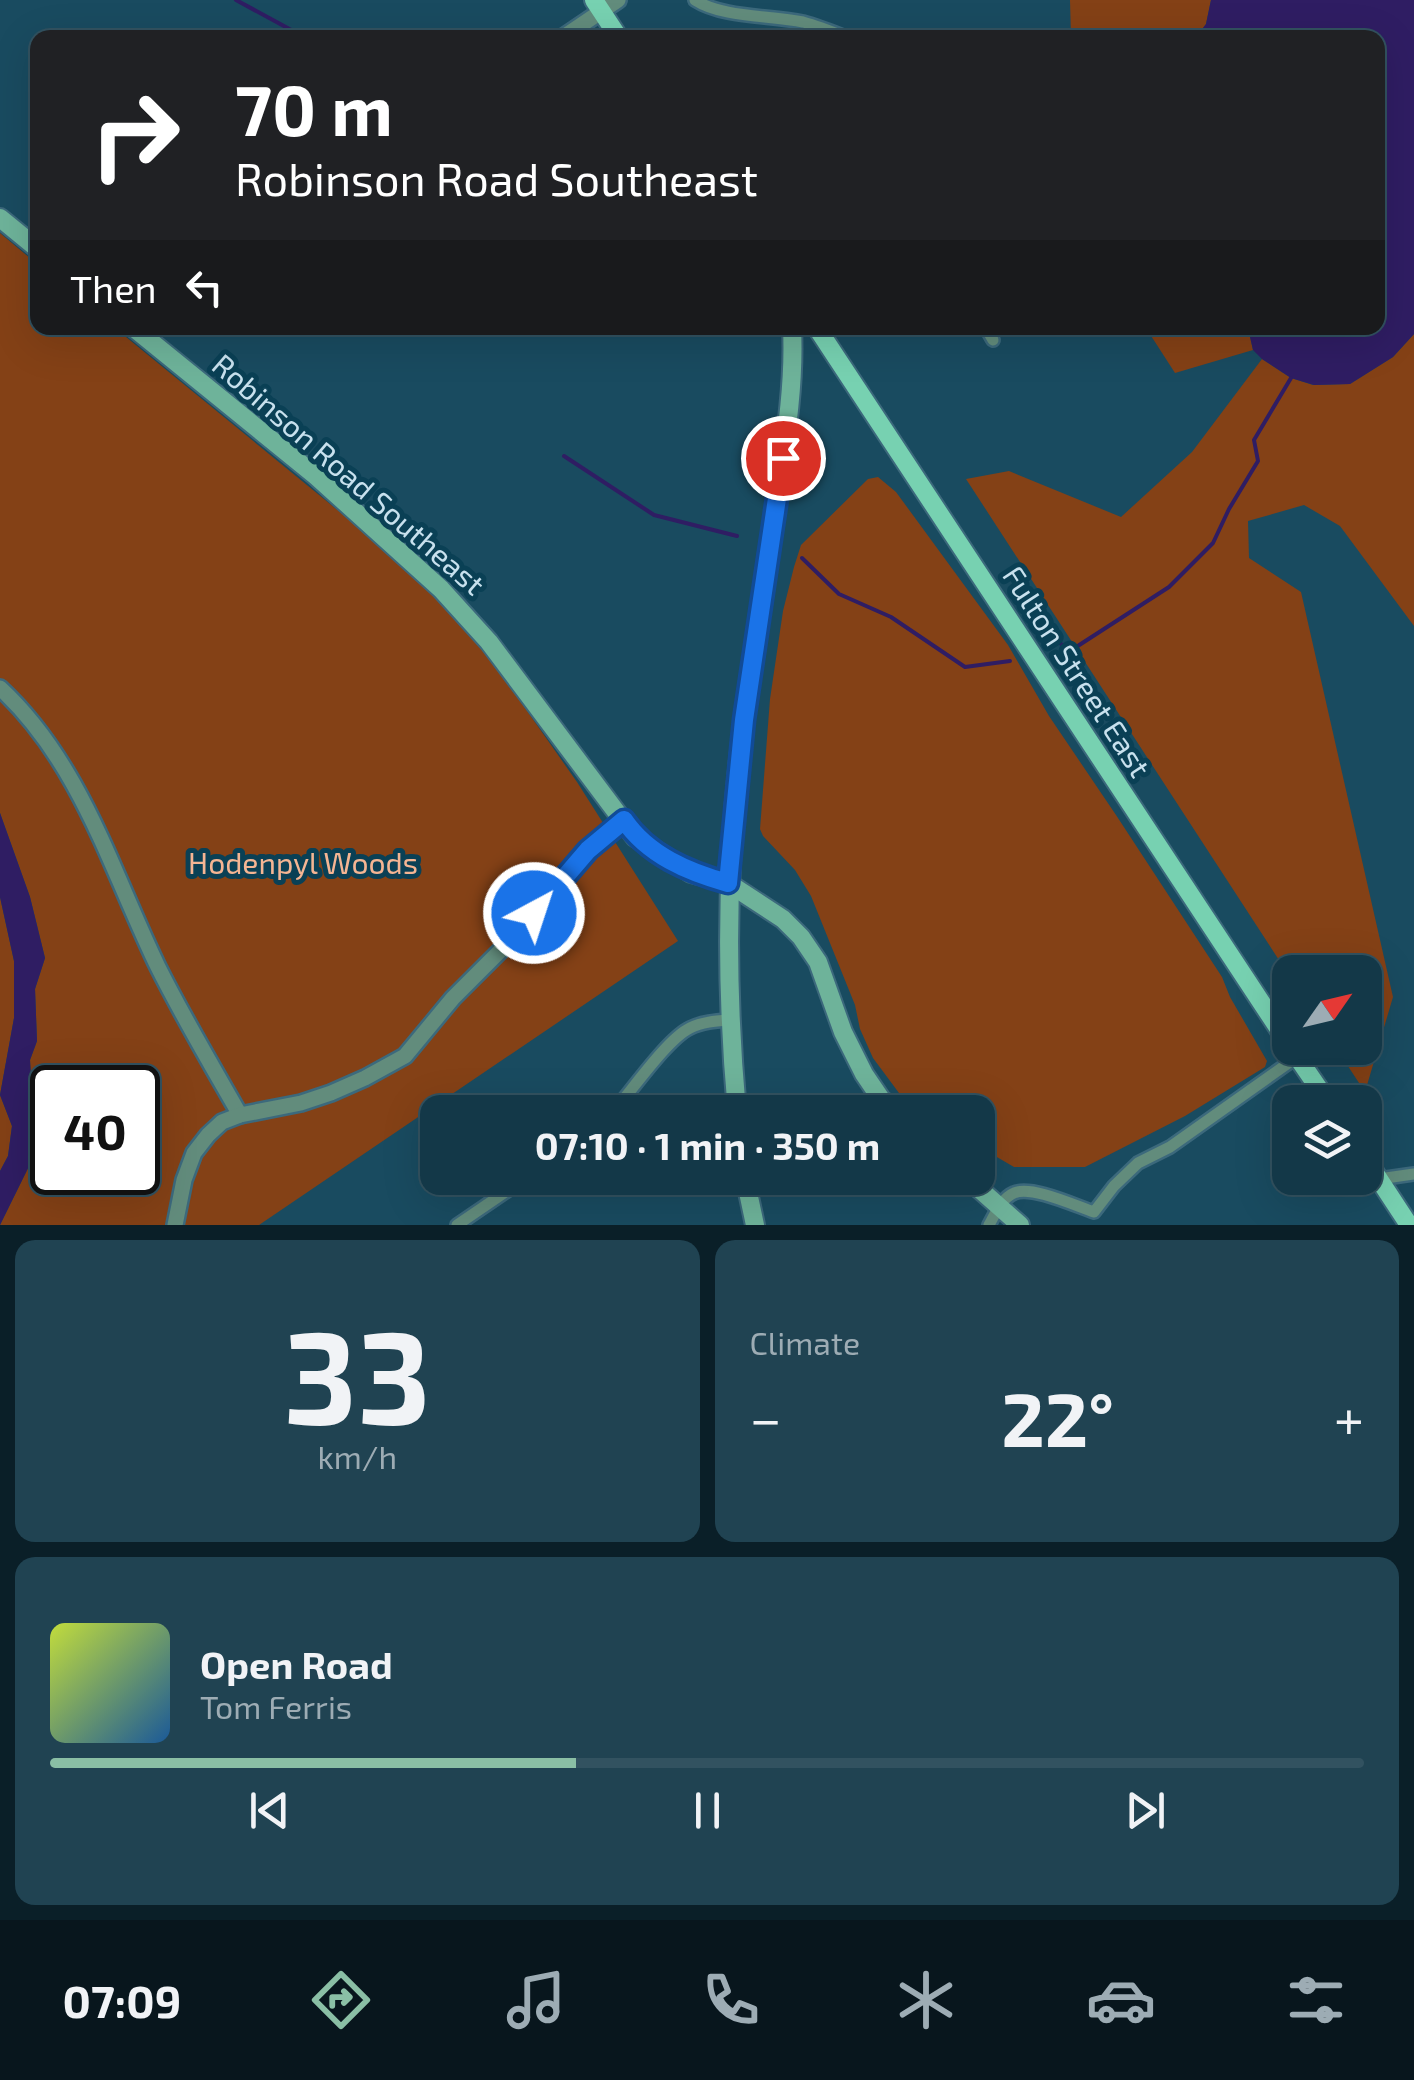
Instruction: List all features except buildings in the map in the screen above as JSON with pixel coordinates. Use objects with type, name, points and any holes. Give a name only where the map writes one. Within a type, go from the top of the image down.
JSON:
[{"type":"main road","points":[[598,6],[614,30]]},
{"type":"main road","points":[[0,218],[30,242]]},
{"type":"main road","name":"Robinson Road Southeast","points":[[148,335],[403,552],[450,599],[490,642],[635,836],[691,873],[728,883],[783,919],[801,937],[818,962],[844,1032],[878,1095]]},
{"type":"main road","points":[[736,1095],[729,1020],[728,883],[744,720],[787,432],[792,335]]},
{"type":"main road","name":"Fulton Street East","points":[[822,335],[1272,1018]]},
{"type":"main road","points":[[1382,1183],[1409,1225]]},
{"type":"main road","points":[[749,1195],[755,1225]]},
{"type":"main road","points":[[986,1195],[1020,1225]]},
{"type":"street","points":[[571,30],[598,6],[618,0]]},
{"type":"street","points":[[695,0],[732,12],[804,22],[826,30]]},
{"type":"street","points":[[990,335],[993,340]]},
{"type":"street","points":[[0,688],[28,716],[85,802],[158,966],[240,1115]]},
{"type":"street","points":[[175,1225],[184,1180],[194,1153],[208,1134],[222,1122],[240,1115],[302,1103],[330,1093],[405,1056],[588,850],[624,820]]},
{"type":"street","points":[[627,1095],[686,1029],[729,1020]]},
{"type":"street","points":[[988,1225],[999,1206],[1014,1193],[1030,1191],[1094,1212],[1138,1163],[1170,1147],[1274,1065]]},
{"type":"street","points":[[1382,1178],[1414,1174]]},
{"type":"street","points":[[457,1225],[501,1195]]},
{"type":"green space","points":[[1070,0],[1211,0],[1202,30],[1071,30]]},
{"type":"green space","name":"Hodenpyl Woods","points":[[0,233],[30,258],[30,335],[124,335],[390,553],[443,604],[490,658],[577,782],[678,941],[451,1095],[420,1095],[420,1116],[259,1225],[0,1225],[30,1164],[30,1195],[160,1195],[160,1065],[30,1065],[37,1041],[35,989],[45,958],[30,897],[0,813]]},
{"type":"green space","points":[[1414,334],[1414,626],[1340,526],[1304,505],[1248,521],[1249,558],[1301,592],[1393,997],[1382,1034],[1382,955],[1276,955],[966,479],[1009,471],[1121,517],[1192,452],[1262,359],[1291,378],[1313,385],[1350,384],[1393,357]]},
{"type":"green space","points":[[1151,335],[1250,335],[1253,350],[1175,373]]},
{"type":"green space","points":[[878,477],[896,492],[1008,645],[1049,716],[1222,977],[1267,1061],[1265,1067],[1185,1116],[1085,1167],[1014,1167],[995,1156],[995,1095],[899,1093],[873,1058],[860,1029],[855,1005],[811,896],[795,870],[760,829],[770,699],[794,567],[801,545],[868,479]]},
{"type":"green space","points":[[0,897],[14,961],[14,1018],[0,1095]]},
{"type":"green space","points":[[1347,1065],[1373,1065],[1367,1085],[1360,1085]]},
{"type":"green space","points":[[0,1095],[12,1126],[8,1156],[0,1171]]},
{"type":"shaded area","points":[[1211,0],[1414,0],[1414,334],[1393,357],[1350,384],[1314,385],[1291,378],[1253,350],[1250,335],[1385,335],[1385,30],[1201,30]]},
{"type":"shaded area","points":[[0,813],[30,897],[45,958],[35,989],[37,1041],[30,1060],[30,1164],[0,1225],[0,1171],[8,1156],[12,1126],[0,1095],[14,1018],[14,961],[0,897]]},
{"type":"waterway","points":[[236,0],[291,30]]},
{"type":"waterway","points":[[1051,636],[1070,651],[1169,587],[1213,543],[1258,461],[1254,440],[1291,378]]},
{"type":"waterway","points":[[564,456],[654,515],[737,536]]},
{"type":"waterway","points":[[802,558],[839,594],[891,617],[965,667],[1010,661]]},
{"type":"route","points":[[534,913],[588,850],[624,820],[635,836],[691,873],[728,883],[744,720],[783,458]]}]
